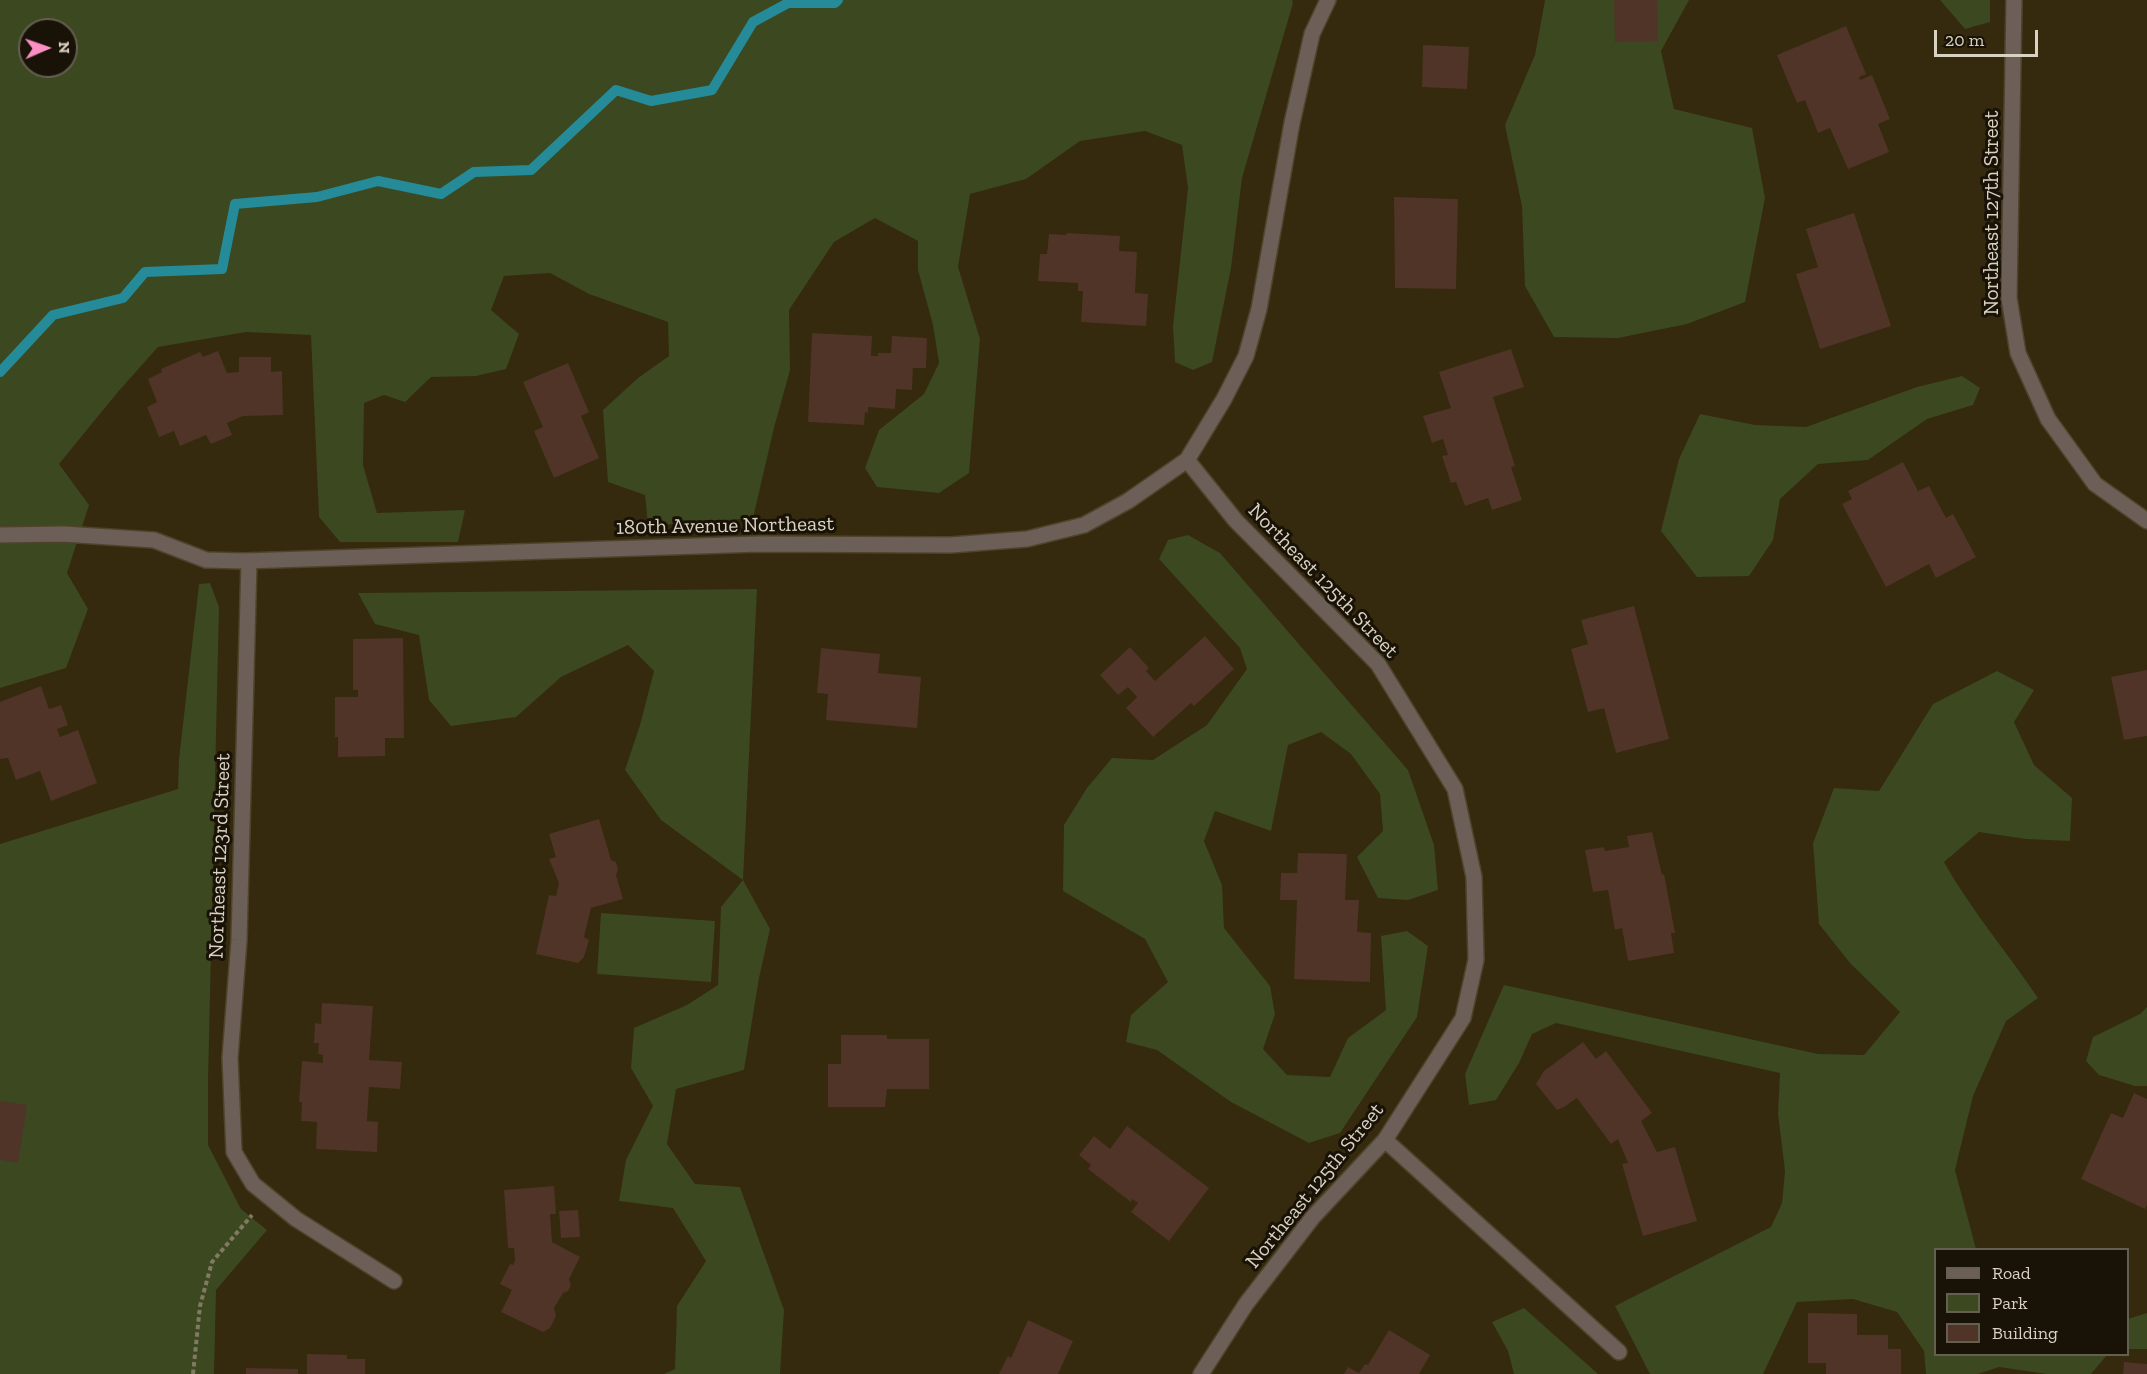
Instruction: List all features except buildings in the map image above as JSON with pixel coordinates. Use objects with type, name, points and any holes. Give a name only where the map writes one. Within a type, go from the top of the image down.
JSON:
[{"type":"street","points":[[1187,460],[1224,399],[1246,356],[1259,309],[1292,123],[1309,45],[1328,0]]},
{"type":"street","name":"Northeast 127th Street","points":[[2014,0],[2010,298],[2018,353],[2048,419],[2095,484],[2147,521]]},
{"type":"street","name":"180th Avenue Northeast","points":[[0,535],[64,534],[154,540],[206,560],[247,561],[759,544],[951,545],[1026,539],[1084,525],[1128,501],[1187,460]]},
{"type":"street","name":"Northeast 125th Street","points":[[1187,460],[1236,521],[1378,664],[1455,789],[1473,877],[1476,960],[1463,1018],[1385,1140],[1313,1217],[1246,1304],[1201,1374]]},
{"type":"street","name":"Northeast 123rd Street","points":[[247,561],[239,940],[230,1058],[234,1152],[253,1184],[269,1197]]},
{"type":"street","points":[[1385,1140],[1619,1352]]},
{"type":"street","points":[[269,1197],[296,1219],[394,1281]]},
{"type":"path","points":[[193,1374],[200,1306],[212,1262],[269,1197]]},
{"type":"green space","points":[[0,0],[1292,0],[1242,178],[1231,268],[1212,362],[1193,370],[1175,362],[1173,326],[1188,188],[1182,145],[1145,131],[1080,141],[1026,179],[970,194],[958,267],[980,339],[969,473],[939,493],[877,487],[865,468],[879,430],[924,394],[939,363],[933,325],[918,270],[918,241],[875,218],[834,242],[789,310],[790,370],[753,518],[648,526],[645,495],[608,482],[603,410],[638,378],[669,356],[668,322],[589,294],[550,273],[504,276],[491,310],[519,334],[506,369],[476,376],[431,377],[405,402],[384,395],[364,403],[363,465],[377,513],[465,510],[458,542],[340,542],[319,517],[311,335],[246,332],[158,347],[59,464],[89,505],[67,573],[88,609],[66,668],[0,688]]},
{"type":"green space","points":[[1545,0],[1689,0],[1661,51],[1674,109],[1752,128],[1765,198],[1745,302],[1687,324],[1618,338],[1554,337],[1525,286],[1522,206],[1505,125],[1535,55]]},
{"type":"green space","points":[[1940,0],[1990,0],[1990,22],[1965,29]]},
{"type":"green space","points":[[1962,376],[1980,388],[1973,405],[1927,419],[1868,460],[1818,464],[1780,499],[1773,540],[1749,576],[1697,577],[1661,531],[1679,459],[1700,414],[1755,425],[1806,427],[1917,387]]},
{"type":"green space","points":[[1188,535],[1220,553],[1408,770],[1434,845],[1438,890],[1408,900],[1378,898],[1357,857],[1383,831],[1380,794],[1351,754],[1321,732],[1288,745],[1271,831],[1215,811],[1204,841],[1222,885],[1224,928],[1270,986],[1275,1014],[1263,1049],[1287,1075],[1330,1077],[1348,1038],[1386,1010],[1381,936],[1407,931],[1428,946],[1417,1017],[1340,1133],[1309,1143],[1231,1102],[1157,1050],[1126,1042],[1131,1015],[1168,982],[1145,939],[1063,891],[1064,825],[1087,788],[1112,758],[1153,760],[1207,725],[1247,669],[1240,648],[1159,559],[1168,540]]},
{"type":"green space","points":[[210,583],[219,607],[208,1145],[241,1209],[267,1230],[216,1290],[214,1374],[0,1374],[0,844],[178,789],[179,759],[199,584]]},
{"type":"green space","points":[[757,589],[743,880],[661,820],[625,770],[654,671],[628,645],[561,677],[516,717],[451,726],[429,700],[419,635],[375,624],[358,593]]},
{"type":"green space","points":[[1997,671],[2034,690],[2014,722],[2034,765],[2072,798],[2070,841],[2026,839],[1979,832],[1944,862],[1977,914],[2038,998],[2006,1021],[1973,1096],[1955,1170],[1976,1248],[1934,1248],[1934,1356],[2106,1356],[2091,1374],[2047,1374],[1999,1367],[1978,1374],[1926,1374],[1924,1351],[1897,1312],[1853,1299],[1797,1302],[1763,1374],[1650,1374],[1615,1306],[1771,1227],[1782,1203],[1785,1171],[1778,1114],[1780,1073],[1556,1023],[1532,1034],[1519,1063],[1496,1100],[1469,1105],[1465,1074],[1504,985],[1818,1054],[1864,1055],[1900,1012],[1850,963],[1819,924],[1813,843],[1834,788],[1879,791],[1933,704]]},
{"type":"green space","points":[[743,880],[770,929],[759,978],[744,1070],[676,1089],[667,1144],[695,1184],[740,1187],[784,1310],[780,1374],[664,1374],[675,1369],[677,1306],[706,1261],[673,1208],[619,1201],[626,1160],[653,1106],[631,1068],[634,1028],[687,1005],[718,985],[721,907]]},
{"type":"green space","points":[[601,913],[715,921],[711,982],[597,974]]},
{"type":"green space","points":[[2147,1007],[2147,1086],[2135,1086],[2099,1075],[2086,1061],[2093,1037],[2140,1014]]},
{"type":"green space","points":[[1524,1308],[1598,1374],[1514,1374],[1508,1351],[1492,1322]]},
{"type":"green space","points":[[2147,1313],[2147,1349],[2129,1349],[2129,1319]]},
{"type":"waterway","points":[[0,372],[53,315],[123,298],[145,272],[222,269],[235,204],[317,197],[378,181],[441,194],[474,172],[531,170],[616,90],[651,101],[712,90],[753,22],[788,3],[835,3],[838,0]]}]
